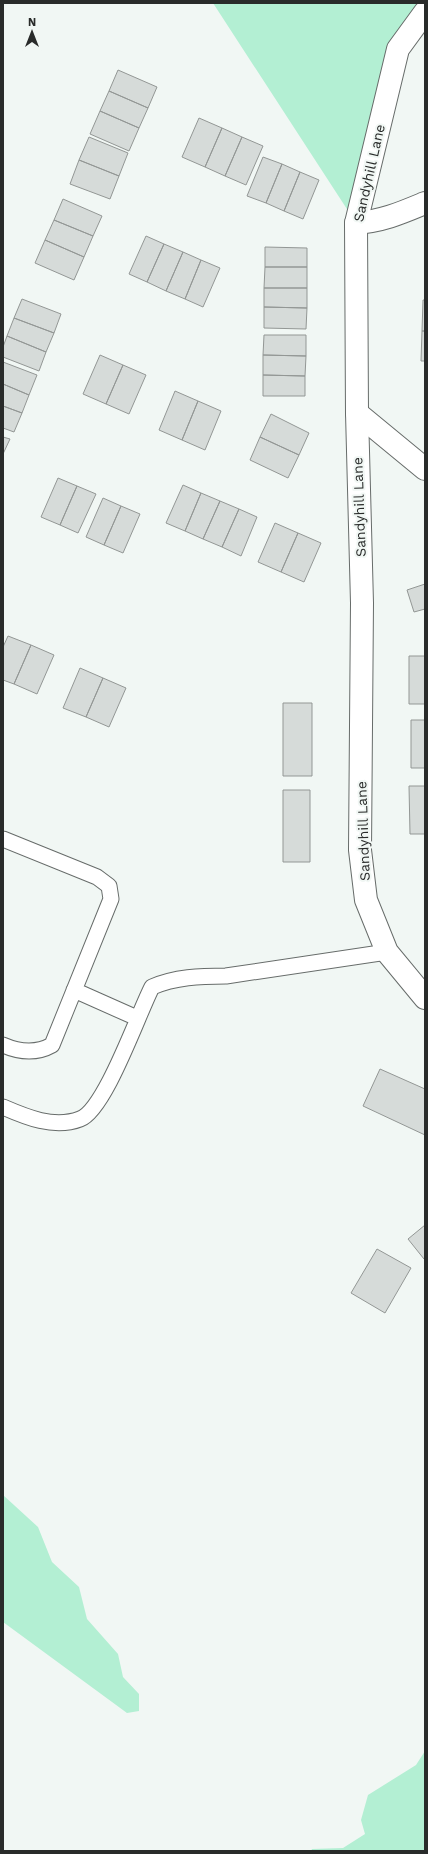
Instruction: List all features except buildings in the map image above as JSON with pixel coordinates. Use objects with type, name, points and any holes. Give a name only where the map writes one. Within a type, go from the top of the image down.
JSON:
[{"type":"street","name":"Sandyhill Lane","points":[[425,12],[398,49],[356,223],[357,413],[362,603],[360,850],[366,900],[386,952],[425,998]]},
{"type":"street","points":[[356,223],[376,222],[425,203]]},
{"type":"street","points":[[357,413],[425,469]]},
{"type":"lane","points":[[3,839],[97,877],[109,886],[111,899],[52,1044],[43,1050],[32,1051],[16,1051],[3,1045]]},
{"type":"lane","points":[[3,1108],[31,1119],[61,1123],[81,1119],[97,1104],[109,1084],[136,1018],[152,987],[165,981],[199,976],[226,976],[386,952]]},
{"type":"lane","points":[[74,990],[136,1018]]},
{"type":"green space","points":[[213,3],[425,3],[395,63],[356,223]]},
{"type":"green space","points":[[3,1495],[38,1527],[52,1562],[79,1587],[87,1619],[118,1654],[123,1677],[139,1694],[139,1711],[127,1713],[3,1622]]},
{"type":"green space","points":[[425,1751],[425,1851],[311,1851],[312,1849],[343,1848],[365,1834],[361,1820],[368,1795],[416,1765]]}]
